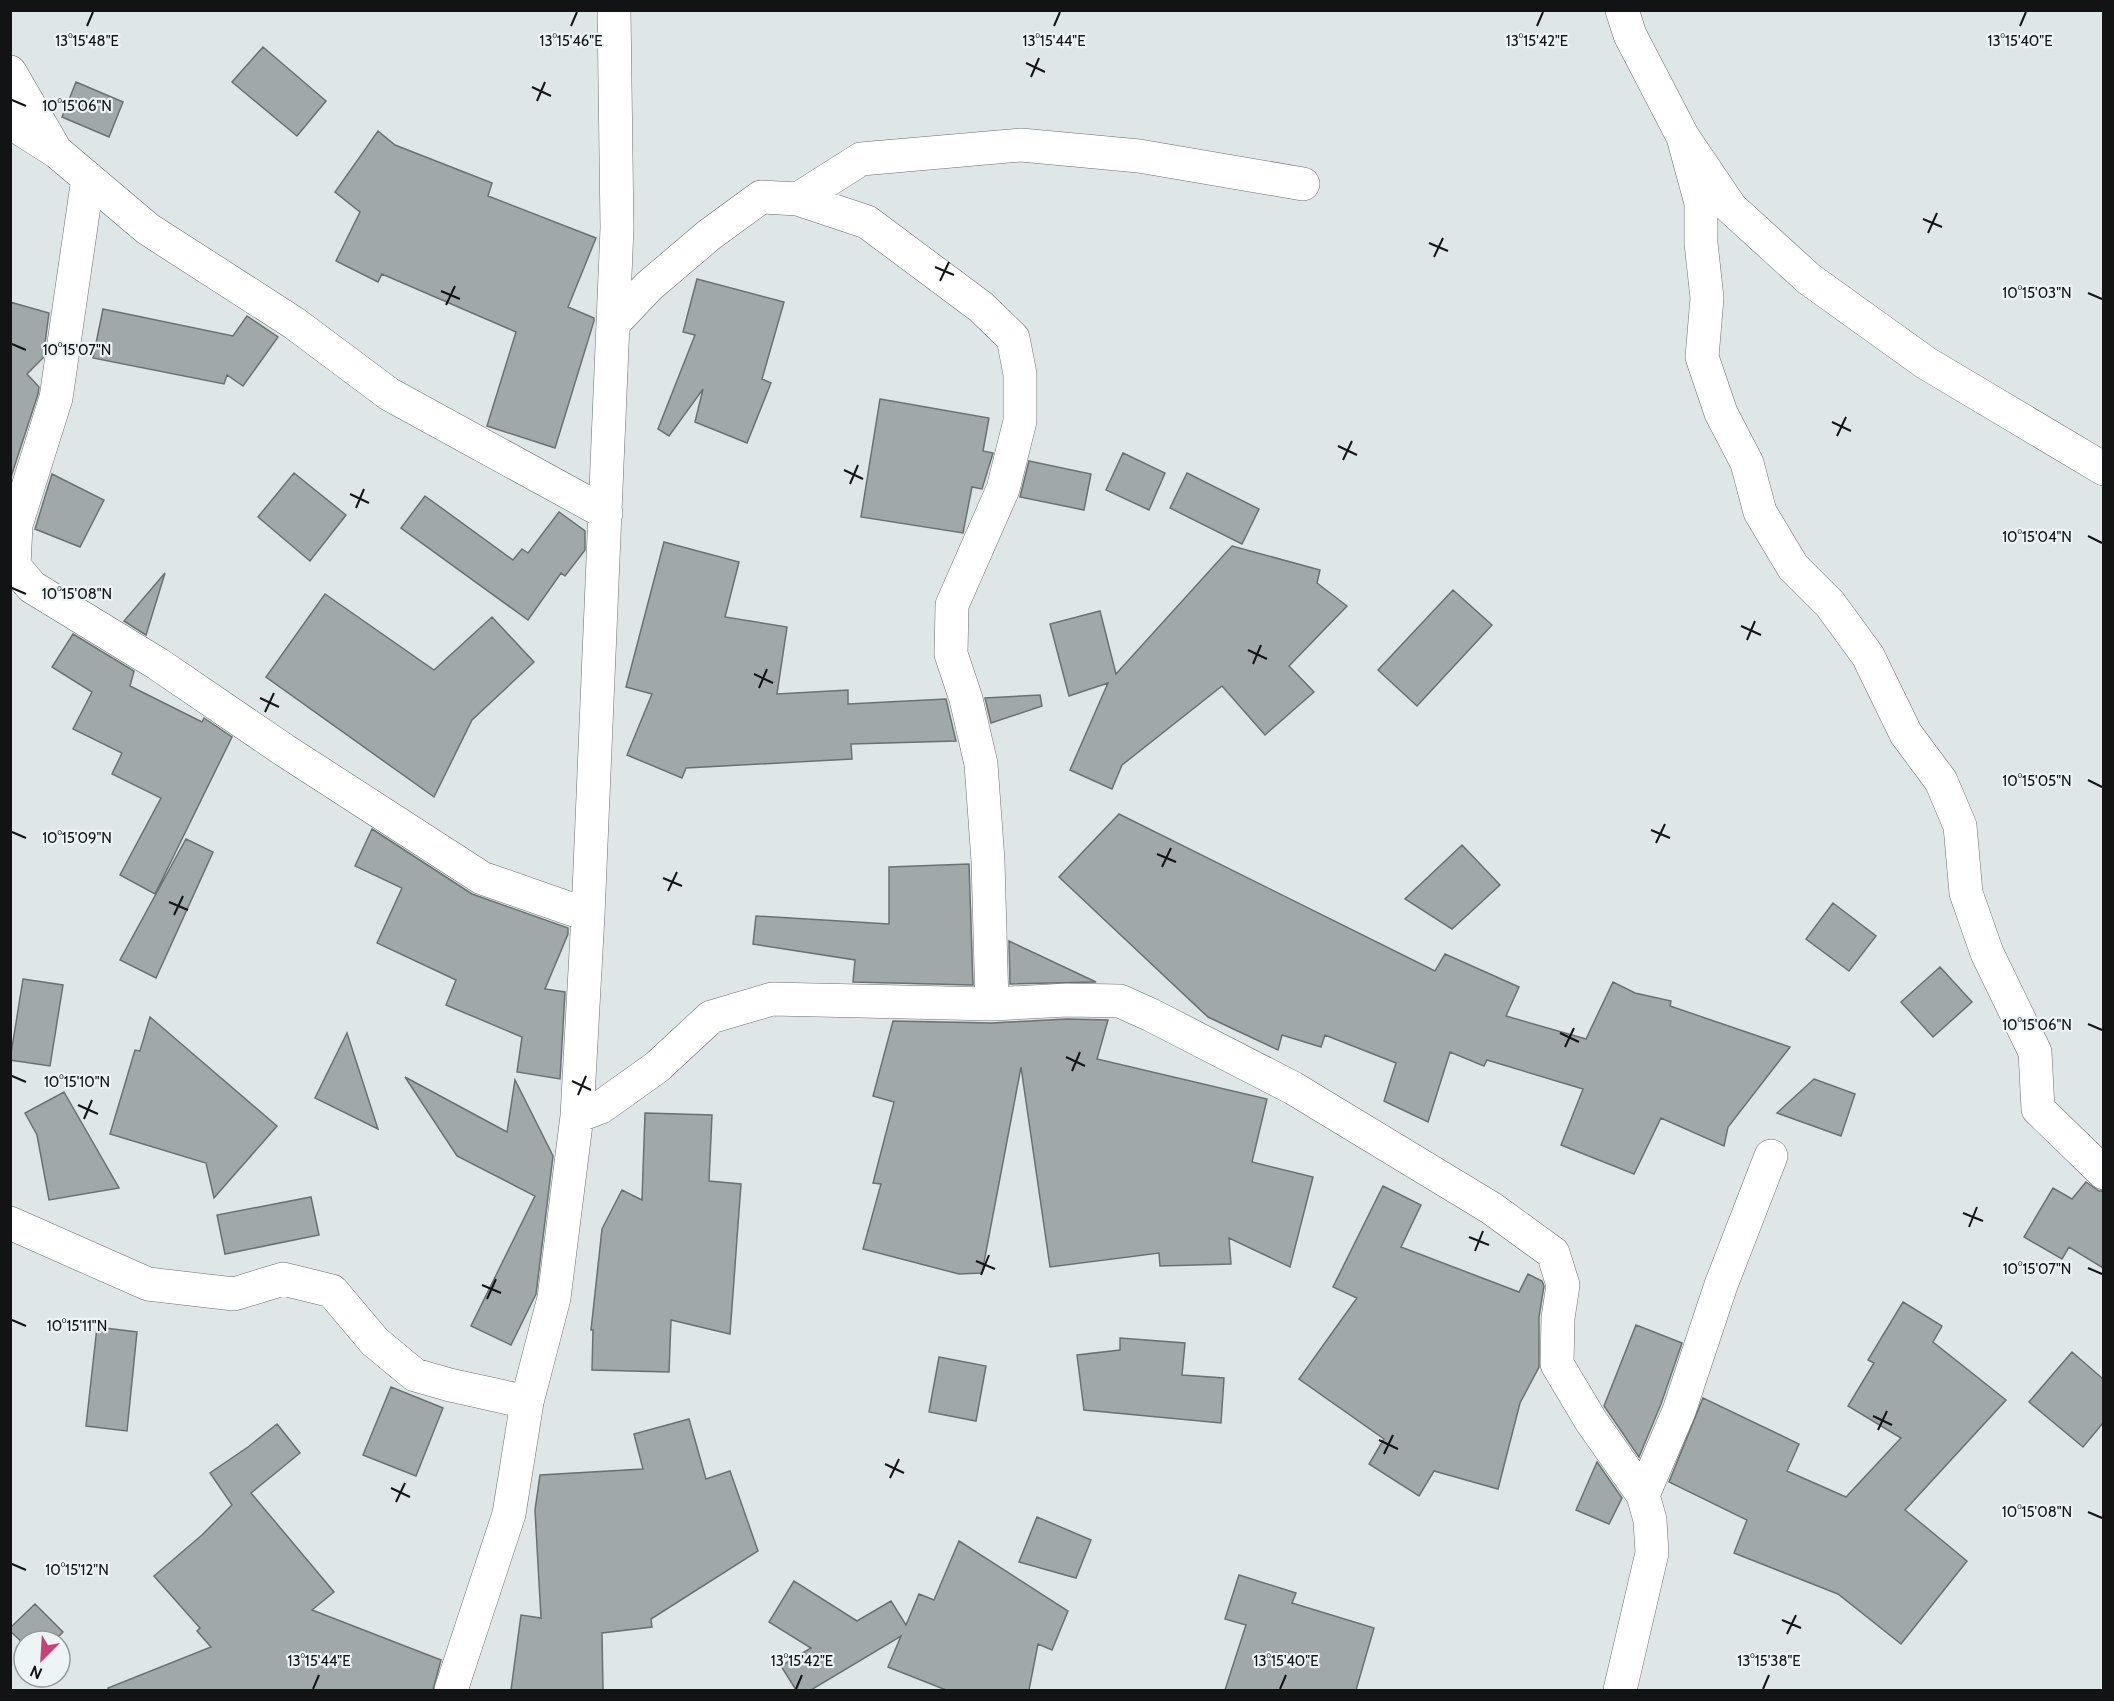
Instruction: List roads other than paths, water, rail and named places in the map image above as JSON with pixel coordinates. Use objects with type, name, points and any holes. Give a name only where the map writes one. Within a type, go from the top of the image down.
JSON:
[{"type":"street","points":[[459,1684],[509,1514],[527,1402],[554,1298],[577,1116],[588,915],[617,228],[614,10]]},
{"type":"street","points":[[1622,10],[1630,35],[1683,137],[1731,208],[1809,279],[1926,363],[2103,469]]},
{"type":"street","points":[[10,72],[57,152]]},
{"type":"street","points":[[10,122],[57,152],[148,229],[294,323],[389,394],[606,513]]},
{"type":"street","points":[[1683,137],[1701,202],[1701,243],[1707,298],[1702,357],[1722,413],[1747,463],[1760,512],[1793,567],[1830,604],[1868,656],[1906,734],[1941,781],[1960,826],[1966,893],[1987,953],[2035,1052],[2038,1109],[2103,1173]]},
{"type":"street","points":[[798,199],[861,159],[1021,145],[1139,156],[1303,184]]},
{"type":"street","points":[[88,178],[56,398],[13,525],[14,566],[33,587],[158,664],[284,750],[482,878],[588,915]]},
{"type":"street","points":[[613,324],[649,286],[709,235],[761,197],[798,199],[867,222],[981,307],[1013,338],[1020,374],[1020,421],[1003,489],[952,605],[951,654],[966,699],[981,764],[988,861],[992,1004]]},
{"type":"street","points":[[577,1116],[601,1107],[657,1067],[711,1017],[772,999],[992,1004],[1067,1000],[1120,1001],[1293,1088],[1491,1208],[1553,1253],[1563,1285],[1558,1318],[1557,1364],[1591,1421],[1642,1495],[1650,1520],[1652,1553],[1620,1690]]},
{"type":"street","points":[[1642,1495],[1679,1411],[1721,1285],[1771,1156]]},
{"type":"street","points":[[10,1223],[148,1284],[234,1294],[283,1279],[332,1291],[375,1342],[415,1375],[527,1402]]}]
